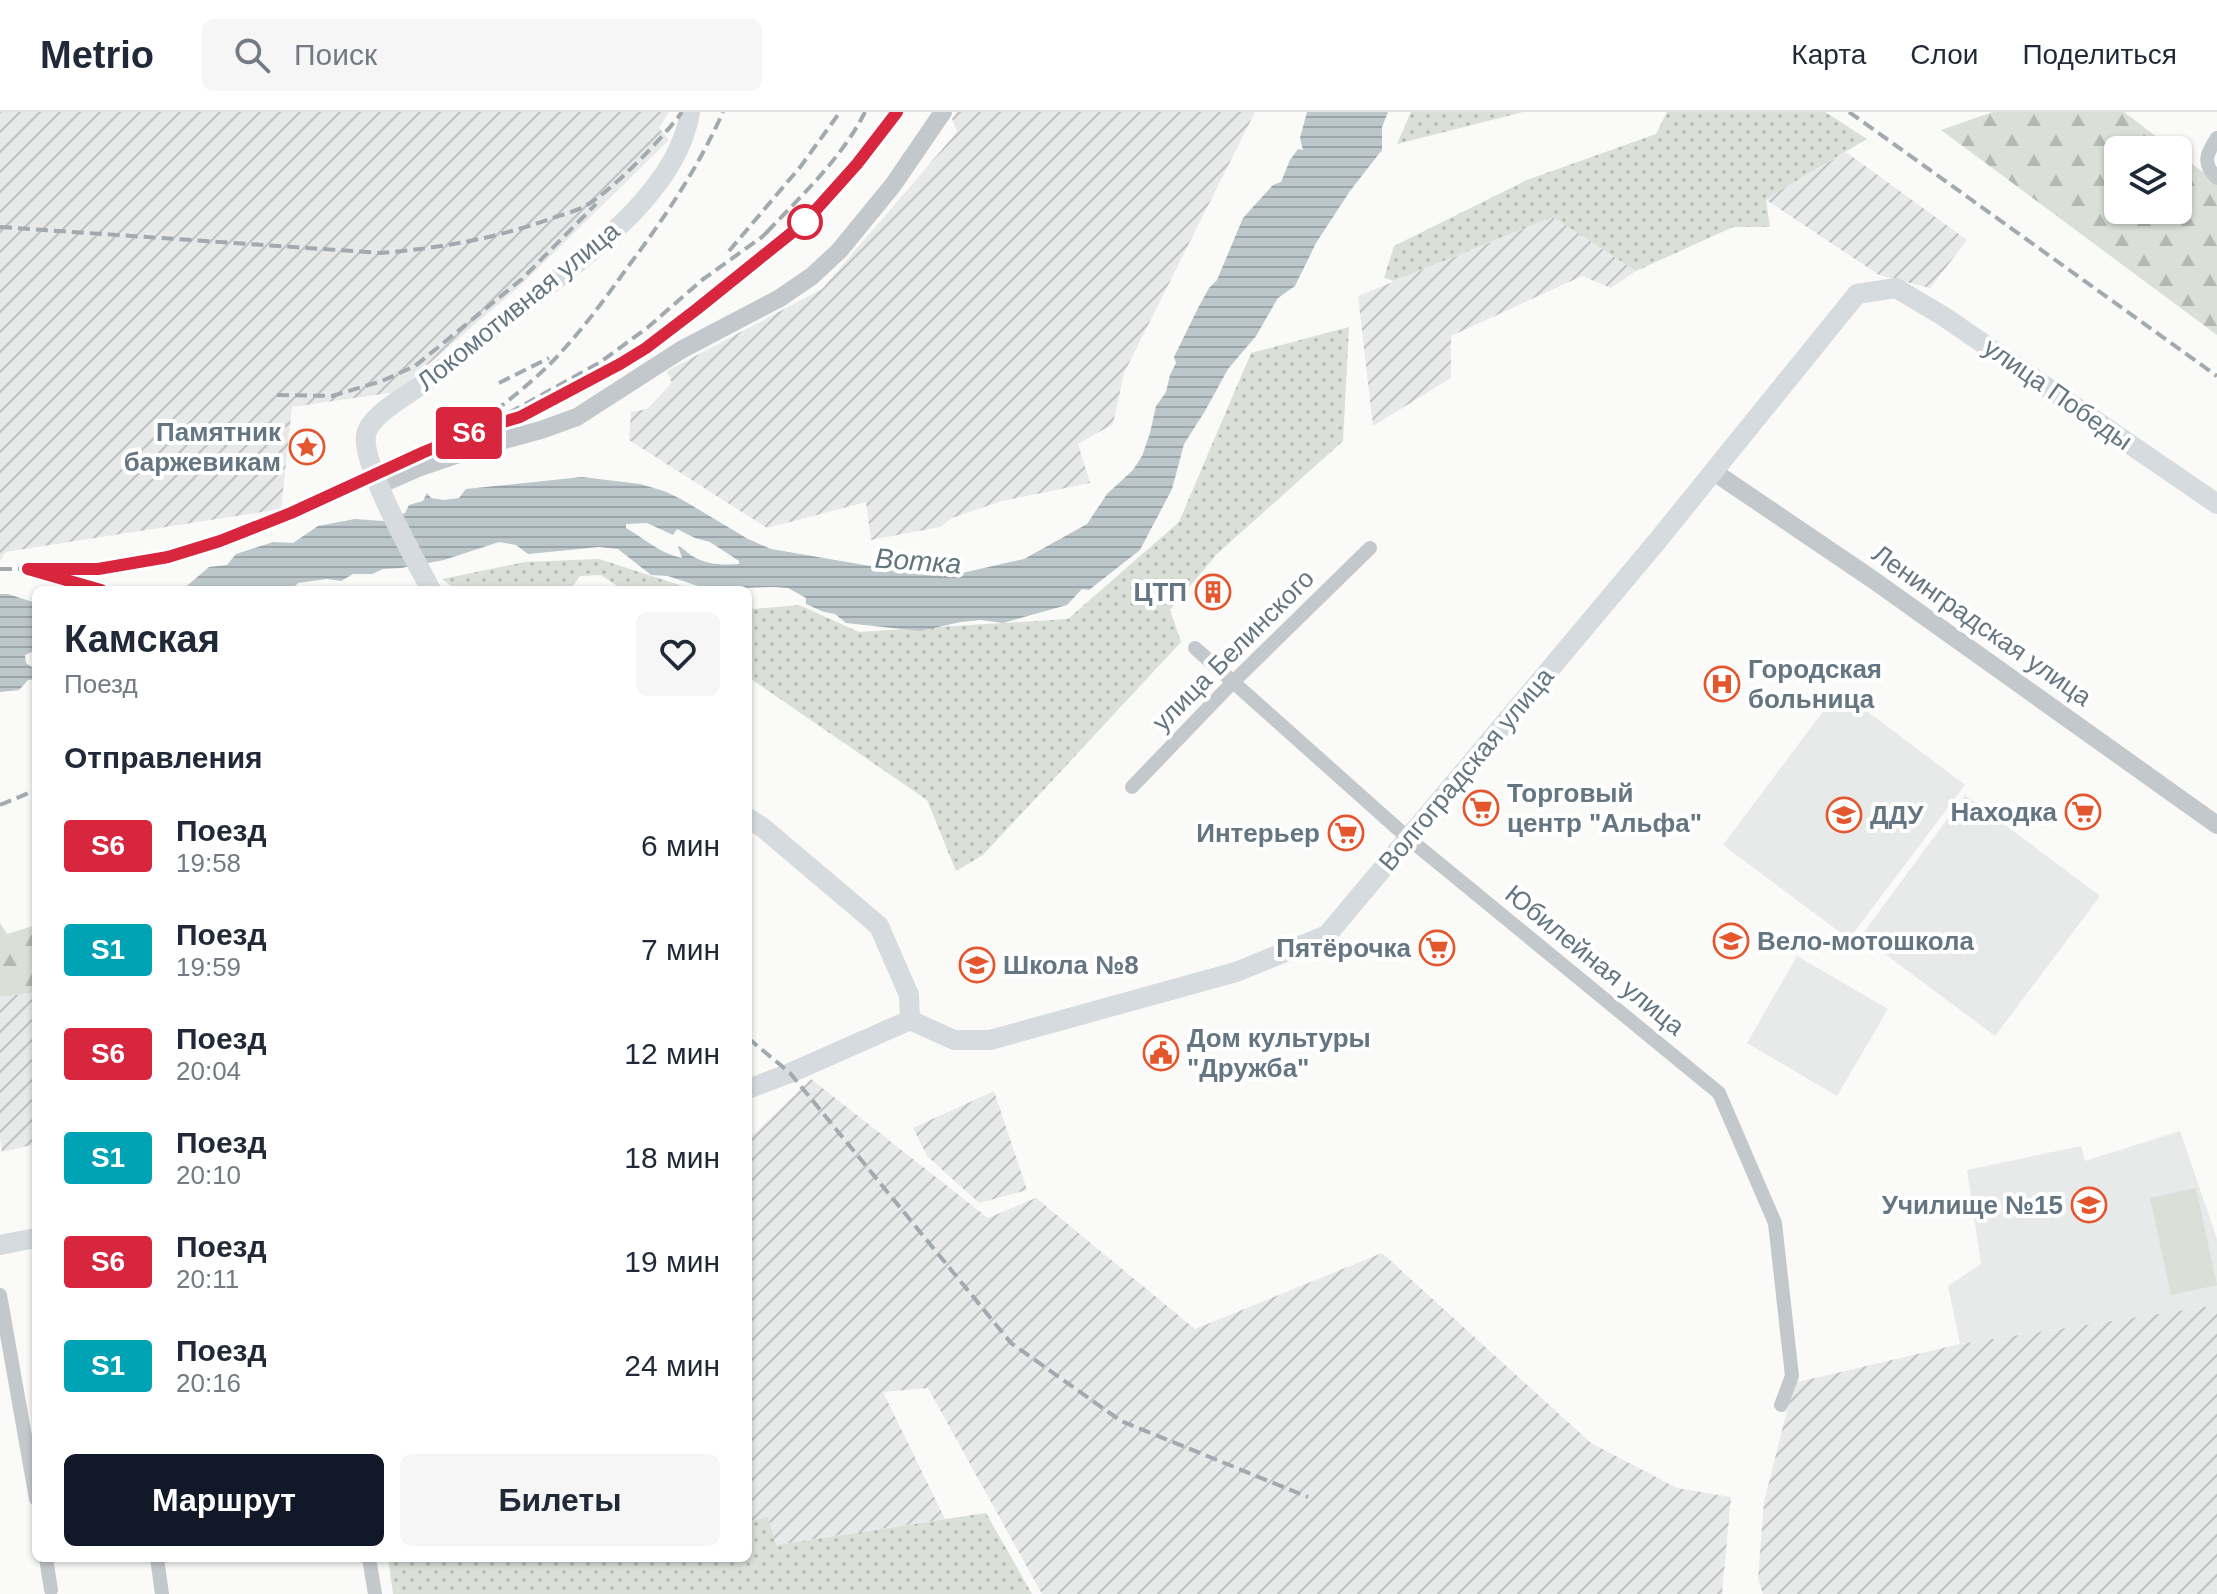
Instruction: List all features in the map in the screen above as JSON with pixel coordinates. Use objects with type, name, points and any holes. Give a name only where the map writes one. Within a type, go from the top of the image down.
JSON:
[{"type":"main road","name":"Локомотивная улица","points":[[429,586],[381,490],[366,444],[370,423],[607,239],[642,204],[667,169],[682,140],[690,112]]},
{"type":"main road","name":"Волгоградская улица","points":[[910,1020],[954,1040],[990,1040],[1236,972],[1327,935],[1714,472],[1857,294],[1896,288]]},
{"type":"main road","name":"улица Победы","points":[[1896,288],[1943,316],[2217,504]]},
{"type":"main road","points":[[752,821],[879,926],[909,995],[910,1020],[752,1087]]},
{"type":"main road","points":[[0,1245],[32,1239]]},
{"type":"street","points":[[381,490],[418,468],[577,417],[681,350],[780,298],[812,276],[839,251],[893,185],[943,112]]},
{"type":"street","points":[[2217,138],[2206,160],[2217,178]]},
{"type":"street","name":"Ленинградская улица","points":[[1714,472],[1872,579],[2217,825]]},
{"type":"street","name":"улица Белинского","points":[[1132,787],[1233,682],[1370,548]]},
{"type":"street","name":"Юбилейная улица","points":[[1195,648],[1408,838],[1719,1093],[1775,1223],[1792,1376],[1781,1405]]},
{"type":"street","points":[[0,1295],[32,1476]]},
{"type":"street","points":[[47,1562],[51,1590]]},
{"type":"street","points":[[158,1562],[162,1594]]},
{"type":"street","points":[[370,1562],[375,1594]]},
{"type":"shaded area","points":[[0,112],[669,112],[659,128],[669,140],[522,284],[396,392],[292,407],[281,509],[5,552],[0,562]]},
{"type":"shaded area","points":[[957,112],[1255,112],[1124,373],[1113,424],[1078,444],[1090,483],[1002,501],[952,518],[940,527],[871,540],[866,502],[767,528],[629,440],[631,412],[647,409],[672,383],[667,371],[822,289],[957,132],[952,119]]},
{"type":"shaded area","points":[[1307,112],[1388,112],[1382,127],[1382,150],[1316,243],[1295,286],[1278,298],[1256,336],[1228,369],[1184,444],[1172,489],[1140,550],[1089,590],[1082,589],[1067,605],[1003,623],[981,620],[920,631],[846,623],[835,614],[806,604],[806,598],[788,588],[698,586],[668,576],[651,575],[618,549],[599,547],[528,554],[516,545],[499,542],[444,560],[383,569],[372,574],[353,574],[341,581],[327,579],[295,586],[187,586],[209,567],[227,565],[236,554],[273,542],[293,543],[318,526],[355,519],[383,521],[405,513],[409,505],[423,501],[427,493],[431,498],[444,500],[459,498],[466,489],[582,477],[640,484],[664,491],[771,549],[917,574],[949,576],[1024,559],[1087,524],[1107,494],[1133,470],[1142,456],[1156,406],[1166,392],[1176,363],[1174,357],[1209,288],[1217,280],[1243,218],[1273,185],[1281,182],[1290,160],[1298,149],[1303,150],[1300,138]],"holes":[[[647,523],[673,535],[677,529],[710,542],[739,564],[705,562],[678,546],[682,558],[674,556],[626,528],[626,524]]]},
{"type":"shaded area","points":[[1846,152],[1967,240],[1930,288],[1879,275],[1765,199]]},
{"type":"shaded area","points":[[1553,217],[1636,271],[1611,288],[1582,276],[1451,336],[1451,378],[1373,426],[1358,296]]},
{"type":"shaded area","points":[[0,594],[8,594],[32,602],[32,652],[25,655],[26,663],[32,667],[32,680],[19,690],[0,692]]},
{"type":"shaded area","name":"ДДУ","points":[[1839,690],[1965,785],[1849,939],[1723,845]]},
{"type":"shaded area","points":[[1965,795],[2100,896],[1995,1036],[1861,936]]},
{"type":"shaded area","points":[[1797,956],[1888,1009],[1837,1096],[1747,1043]]},
{"type":"shaded area","points":[[32,993],[32,1145],[2,1152],[0,1139],[0,997]]},
{"type":"shaded area","points":[[811,1079],[988,1218],[1036,1198],[1195,1329],[1382,1253],[1591,1443],[1677,1488],[1731,1497],[1722,1594],[1042,1594],[928,1388],[883,1392],[945,1519],[775,1545],[768,1517],[752,1520],[752,1136]]},
{"type":"shaded area","points":[[994,1091],[1027,1190],[979,1203],[927,1156],[913,1128]]},
{"type":"shaded area","name":"Училище №15","points":[[2180,1131],[2217,1239],[2217,1305],[1960,1344],[1948,1286],[1981,1264],[1967,1170],[2081,1146],[2085,1161]]},
{"type":"shaded area","points":[[2217,1305],[2217,1594],[1763,1594],[1758,1578],[1764,1502],[1794,1383],[1960,1344]]},
{"type":"green space","points":[[1411,112],[1523,112],[1397,144]]},
{"type":"green space","points":[[1667,112],[1825,112],[1867,139],[1766,199],[1770,227],[1733,227],[1636,271],[1553,217],[1394,281],[1384,278],[1394,246],[1527,180],[1656,134]]},
{"type":"green space","points":[[1993,112],[2124,112],[2156,136],[2104,136],[2104,224],[2192,224],[2192,164],[2217,183],[2217,335],[1941,130]]},
{"type":"green space","points":[[1349,327],[1343,441],[1217,554],[1170,610],[1181,642],[983,855],[956,871],[927,800],[752,680],[752,608],[799,605],[859,632],[1068,619],[1179,522],[1251,353]]},
{"type":"green space","points":[[599,559],[683,586],[617,586],[601,575],[580,576],[573,586],[451,586],[442,579],[525,562]]},
{"type":"green space","points":[[0,923],[7,934],[32,926],[32,993],[0,997]]},
{"type":"green space","points":[[2196,1188],[2217,1285],[2171,1295],[2150,1198]]},
{"type":"green space","points":[[986,1513],[1032,1594],[393,1594],[389,1562],[752,1562],[752,1520],[768,1517],[776,1545]]},
{"type":"railway","points":[[0,227],[381,253],[446,245],[508,232],[585,206],[609,189],[636,163],[682,112]]},
{"type":"railway","points":[[495,411],[547,367],[596,310],[680,193],[723,112]]},
{"type":"railway","points":[[729,251],[801,166],[840,112]]},
{"type":"railway","points":[[767,232],[833,160],[865,112]]},
{"type":"railway","points":[[595,377],[646,348],[805,222],[857,164],[897,112]]},
{"type":"railway","points":[[1849,112],[2217,376]]},
{"type":"railway","points":[[277,395],[332,396],[382,381],[415,366],[522,279],[596,204]]},
{"type":"railway","points":[[0,569],[98,569],[168,557],[220,541],[291,513],[482,428],[599,363],[773,226]]},
{"type":"railway","points":[[499,383],[549,358]]},
{"type":"railway","points":[[51,576],[87,586]]},
{"type":"railway","points":[[0,805],[32,792]]},
{"type":"railway","points":[[752,1041],[790,1073],[1011,1343],[1121,1421],[1308,1497]]},
{"type":"train","name":"S6","points":[[87,586],[28,569],[98,569],[168,557],[220,541],[291,513],[482,428],[520,417],[620,364],[697,309],[805,222],[857,164],[897,112]]},
{"type":"place","name":"Памятник баржевикам","points":[[307,447]]},
{"type":"place","name":"ЦТП","points":[[1213,592]]},
{"type":"place","name":"Городская больница","points":[[1722,684]]},
{"type":"place","name":"Торговый центр \"Альфа\"","points":[[1481,808]]},
{"type":"place","name":"Находка","points":[[2083,812]]},
{"type":"place","name":"ДДУ","points":[[1844,815]]},
{"type":"place","name":"Интерьер","points":[[1346,833]]},
{"type":"place","name":"Вело-мотошкола","points":[[1731,941]]},
{"type":"place","name":"Пятёрочка","points":[[1437,948]]},
{"type":"place","name":"Школа №8","points":[[977,965]]},
{"type":"place","name":"Дом культуры \"Дружба\"","points":[[1161,1053]]},
{"type":"place","name":"Училище №15","points":[[2089,1205]]},
{"type":"water label","name":"Вотка","points":[[918,561]]}]
